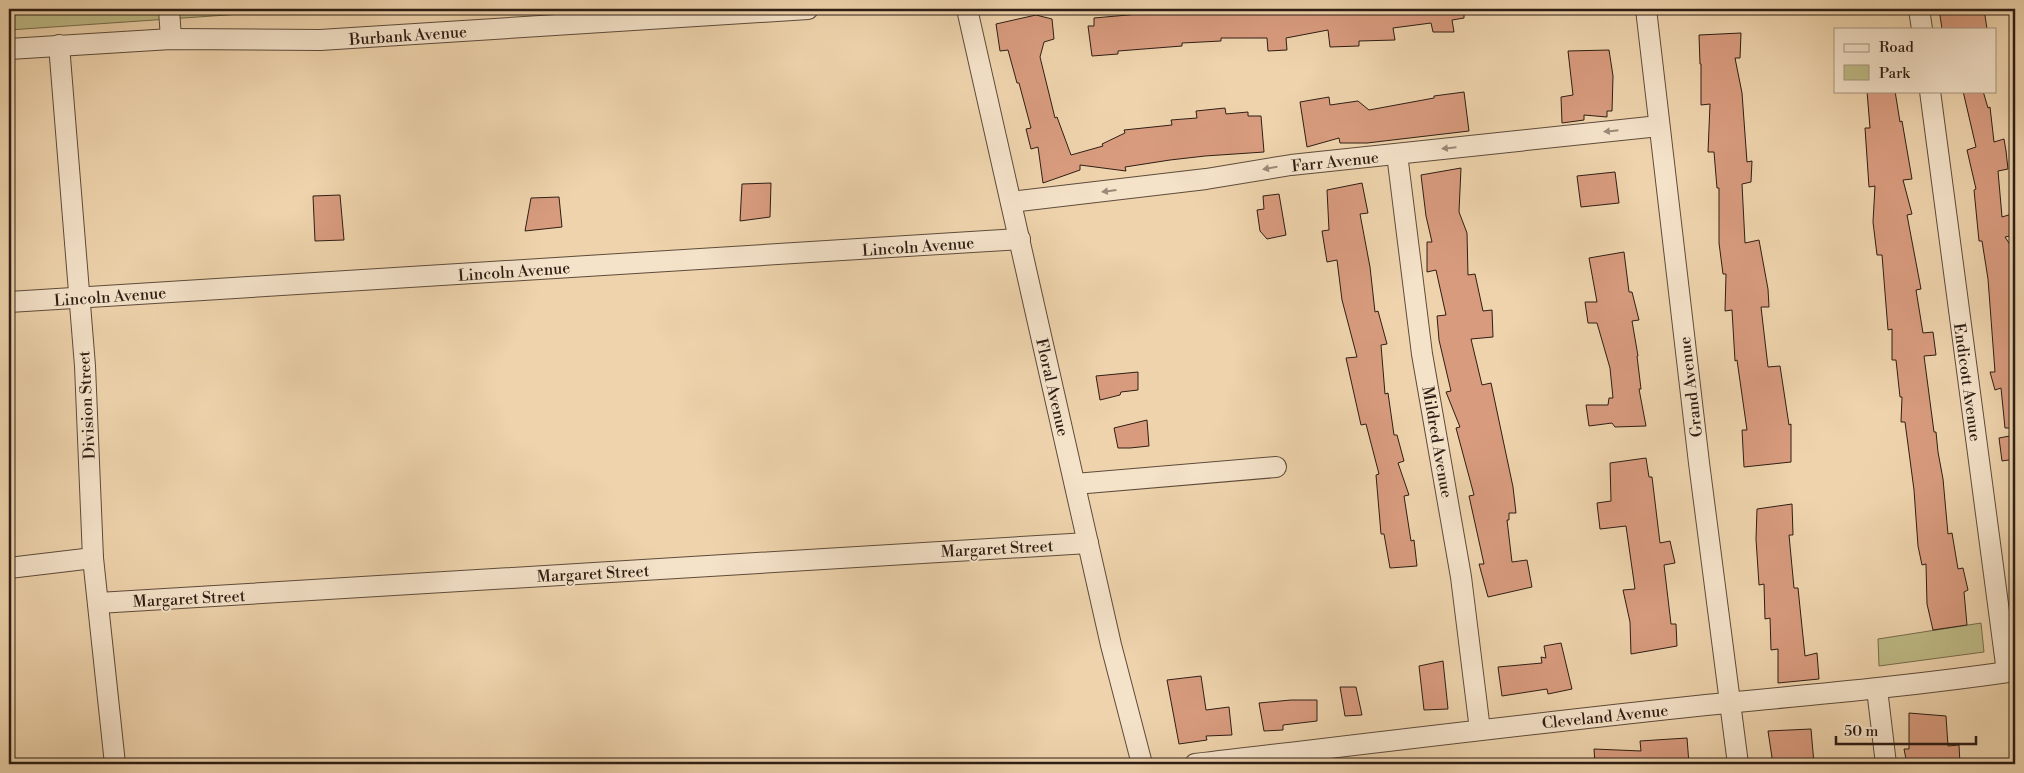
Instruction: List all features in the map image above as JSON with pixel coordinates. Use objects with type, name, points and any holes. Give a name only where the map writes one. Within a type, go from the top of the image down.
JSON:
[{"type":"street","points":[[169,9],[171,39]]},
{"type":"street","name":"Burbank Avenue","points":[[9,49],[171,39],[320,40],[808,9]]},
{"type":"street","name":"Floral Avenue","points":[[968,9],[1111,645],[1142,764]]},
{"type":"street","name":"Grand Avenue","points":[[1646,9],[1738,764]]},
{"type":"street","points":[[1919,9],[1922,28]]},
{"type":"street","name":"Division Street","points":[[59,45],[85,366],[93,558],[115,764]]},
{"type":"street","name":"Endicott Avenue","points":[[1930,92],[2011,672]]},
{"type":"street","name":"Farr Avenue","points":[[1011,202],[1206,179],[1291,165],[1659,126]]},
{"type":"street","name":"Mildred Avenue","points":[[1397,154],[1422,354],[1461,577],[1480,730]]},
{"type":"street","name":"Lincoln Avenue","points":[[9,302],[1020,239]]},
{"type":"street","points":[[1075,484],[1276,467]]},
{"type":"street","name":"Margaret Street","points":[[98,603],[1088,542]]},
{"type":"street","points":[[9,568],[93,558]]},
{"type":"street","name":"Cleveland Avenue","points":[[1194,764],[1480,730],[1730,703],[1876,690],[2011,672]]},
{"type":"street","points":[[1876,690],[1886,764]]},
{"type":"green space","points":[[9,9],[314,9],[9,30]]},
{"type":"green space","points":[[1981,623],[1984,652],[1879,666],[1878,639]]},
{"type":"building","points":[[1195,9],[1464,9],[1464,18],[1452,20],[1454,32],[1433,32],[1431,23],[1393,28],[1395,40],[1359,41],[1359,46],[1330,47],[1328,30],[1286,38],[1287,50],[1268,51],[1267,38],[1221,38],[1221,41],[1182,43],[1182,46],[1118,51],[1118,54],[1092,56],[1088,26],[1094,26],[1094,18]]},
{"type":"building","points":[[1939,9],[1984,9],[1987,28],[1942,28]]},
{"type":"building","points":[[1036,15],[1052,19],[1054,39],[1044,42],[1040,57],[1055,118],[1057,117],[1071,155],[1103,146],[1102,144],[1125,133],[1124,130],[1172,125],[1171,120],[1197,118],[1196,111],[1225,108],[1226,114],[1248,112],[1248,116],[1261,116],[1264,152],[1170,160],[1125,167],[1126,171],[1080,165],[1080,170],[1043,183],[1038,147],[1031,149],[1026,129],[1031,128],[1019,83],[1017,83],[1008,50],[1000,51],[996,24]]},
{"type":"building","points":[[1741,33],[1740,58],[1735,58],[1742,93],[1747,162],[1752,161],[1751,182],[1742,184],[1745,243],[1759,240],[1768,289],[1769,307],[1761,307],[1768,367],[1780,366],[1789,425],[1791,424],[1791,462],[1744,467],[1742,430],[1747,430],[1737,360],[1735,361],[1732,310],[1725,311],[1726,274],[1723,274],[1719,243],[1719,188],[1717,188],[1714,152],[1708,152],[1710,104],[1701,105],[1699,35]]},
{"type":"building","points":[[1609,50],[1613,76],[1612,111],[1607,111],[1607,117],[1584,115],[1584,120],[1562,123],[1561,97],[1573,95],[1568,51]]},
{"type":"building","points":[[1464,92],[1469,131],[1367,143],[1340,143],[1339,138],[1307,147],[1300,102],[1329,97],[1330,105],[1358,101],[1369,110],[1434,98],[1434,96]]},
{"type":"building","points":[[1867,92],[1895,92],[1912,179],[1903,180],[1912,214],[1907,215],[1921,289],[1916,290],[1923,333],[1933,332],[1936,355],[1924,356],[1934,432],[1936,432],[1943,479],[1948,534],[1952,533],[1958,569],[1963,568],[1968,590],[1964,592],[1967,625],[1933,630],[1927,604],[1926,564],[1922,565],[1918,546],[1914,490],[1905,422],[1901,422],[1902,397],[1900,397],[1896,360],[1892,360],[1892,329],[1888,330],[1882,255],[1877,255],[1873,222],[1875,186],[1869,187],[1865,128],[1870,128]]},
{"type":"building","points":[[1963,92],[1983,92],[1988,108],[1990,107],[1994,142],[2004,139],[2006,151],[2008,169],[1998,171],[2002,217],[2015,213],[2015,235],[2005,237],[2015,252],[2015,428],[2005,428],[2001,388],[1995,390],[1990,372],[1995,372],[1988,279],[1982,241],[1979,241],[1974,190],[1976,189],[1967,150],[1976,147]]},
{"type":"building","points":[[1461,168],[1459,212],[1467,233],[1468,275],[1475,274],[1483,311],[1492,310],[1493,337],[1471,339],[1482,385],[1491,383],[1513,487],[1516,513],[1509,513],[1509,520],[1507,520],[1512,562],[1527,560],[1532,587],[1488,597],[1479,564],[1484,564],[1469,496],[1474,495],[1456,428],[1460,427],[1446,392],[1451,391],[1439,340],[1437,316],[1446,315],[1436,270],[1427,272],[1427,242],[1432,242],[1426,216],[1421,175]]},
{"type":"building","points":[[1615,172],[1619,203],[1581,207],[1577,176]]},
{"type":"building","points":[[771,183],[770,217],[740,221],[742,184]]},
{"type":"building","points":[[1362,183],[1368,213],[1360,214],[1370,267],[1375,312],[1378,311],[1387,344],[1381,345],[1385,394],[1388,393],[1394,435],[1397,435],[1404,461],[1398,463],[1409,495],[1404,496],[1411,541],[1414,540],[1417,566],[1390,568],[1384,534],[1381,534],[1376,475],[1379,474],[1366,424],[1361,425],[1346,358],[1357,357],[1342,300],[1337,260],[1327,262],[1322,231],[1329,230],[1327,190]]},
{"type":"building","points":[[1279,194],[1286,235],[1267,239],[1260,231],[1257,210],[1264,209],[1263,196]]},
{"type":"building","points":[[340,195],[344,240],[315,241],[313,196]]},
{"type":"building","points":[[559,197],[562,227],[525,231],[531,198]]},
{"type":"building","points":[[1624,252],[1629,292],[1632,292],[1639,320],[1632,321],[1638,356],[1641,389],[1639,389],[1646,426],[1615,427],[1612,423],[1589,426],[1586,405],[1608,405],[1609,398],[1613,398],[1610,368],[1597,323],[1588,323],[1585,302],[1597,302],[1589,258]]},
{"type":"building","points":[[1138,372],[1138,390],[1121,392],[1120,395],[1100,400],[1096,376]]},
{"type":"building","points":[[1147,420],[1149,446],[1118,448],[1114,428]]},
{"type":"building","points":[[2015,435],[2015,459],[2002,461],[1999,438]]},
{"type":"building","points":[[1646,458],[1649,477],[1652,477],[1660,543],[1670,541],[1675,563],[1664,565],[1671,624],[1676,624],[1677,646],[1631,654],[1630,622],[1623,590],[1635,589],[1626,526],[1600,529],[1597,503],[1611,501],[1610,463]]},
{"type":"building","points":[[1792,504],[1793,535],[1789,535],[1794,588],[1798,588],[1805,656],[1817,653],[1819,679],[1778,683],[1778,649],[1771,650],[1770,618],[1765,619],[1764,584],[1759,585],[1756,539],[1757,509]]},
{"type":"building","points":[[1561,643],[1572,689],[1548,694],[1547,689],[1502,696],[1498,667],[1542,663],[1541,657],[1546,658],[1544,646]]},
{"type":"building","points":[[1443,661],[1448,709],[1424,710],[1419,666]]},
{"type":"building","points":[[1201,676],[1206,710],[1229,707],[1232,735],[1206,736],[1207,740],[1179,744],[1167,680]]},
{"type":"building","points":[[1340,687],[1356,687],[1362,715],[1345,716]]},
{"type":"building","points":[[1317,700],[1317,721],[1283,725],[1283,730],[1264,731],[1259,703]]},
{"type":"building","points":[[1909,713],[1946,716],[1948,746],[1959,745],[1960,764],[1907,764],[1904,749],[1909,749]]},
{"type":"building","points":[[1811,729],[1814,764],[1773,764],[1768,731]]},
{"type":"building","points":[[1687,738],[1689,764],[1595,764],[1594,749],[1641,751],[1640,741]]}]
